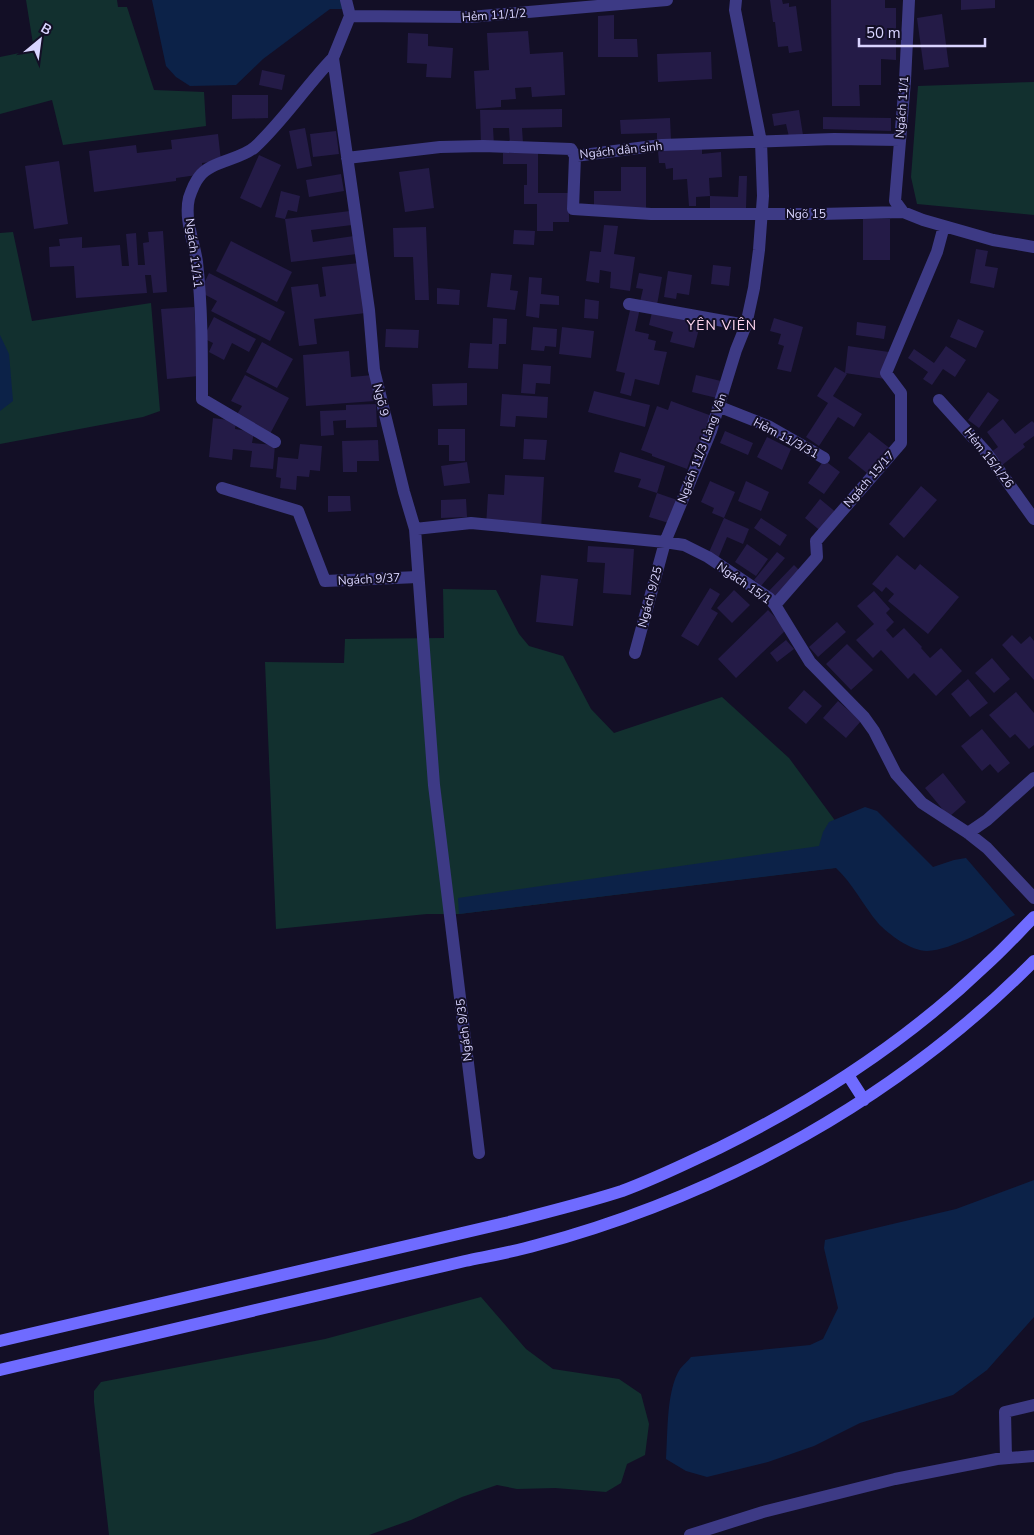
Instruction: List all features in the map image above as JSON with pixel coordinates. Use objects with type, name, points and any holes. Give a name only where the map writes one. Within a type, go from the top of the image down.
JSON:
[{"type":"street","points":[[333,58],[350,16],[346,0]]},
{"type":"street","name":"Hẻm 11/1/2","points":[[350,16],[470,17],[552,5],[667,0]]},
{"type":"street","name":"Ngách 11/3 Làng Vân","points":[[666,542],[720,407],[736,350],[746,325],[754,288],[762,214],[761,142],[737,19],[736,0]]},
{"type":"street","name":"Ngách 11/1","points":[[903,212],[895,201],[909,0]]},
{"type":"street","name":"Ngõ 9","points":[[333,58],[369,310],[374,370],[415,529],[434,785]]},
{"type":"street","name":"Ngách 11/11","points":[[275,442],[202,399],[200,304],[196,261],[188,218],[189,198],[199,177],[208,170],[254,149],[288,112],[312,79],[333,58]]},
{"type":"street","name":"Ngách dân sinh","points":[[347,158],[440,147],[483,146],[571,149],[575,156],[662,145],[834,139],[900,140]]},
{"type":"street","name":"Ngõ 15","points":[[575,156],[573,209],[651,214],[903,212],[923,220],[993,240],[1034,247]]},
{"type":"street","name":"Ngách 15/17","points":[[775,605],[817,556],[816,541],[901,442],[901,393],[886,373],[937,252],[944,226]]},
{"type":"street","points":[[630,304],[746,325]]},
{"type":"street","name":"Hẻm 15/1/26","points":[[939,400],[986,452],[1034,519]]},
{"type":"street","name":"Hẻm 11/3/31","points":[[720,407],[768,426],[824,458]]},
{"type":"street","name":"Ngách 9/37","points":[[222,488],[298,511],[325,581],[418,577]]},
{"type":"street","name":"Ngách 15/1","points":[[415,529],[471,523],[666,542],[684,545],[708,557],[768,598],[775,605],[810,662],[864,717],[874,731],[896,774],[922,803],[968,832],[987,848],[1034,898]]},
{"type":"street","name":"Ngách 9/25","points":[[635,653],[666,542]]},
{"type":"street","points":[[968,832],[988,820],[1034,778]]},
{"type":"street","name":"Ngách 9/35","points":[[434,785],[479,1153]]},
{"type":"street","points":[[0,1341],[500,1224],[616,1193],[684,1165],[740,1137],[795,1108],[848,1075],[897,1040],[947,1000],[987,965],[1034,917]]},
{"type":"street","points":[[0,1370],[536,1245],[647,1210],[707,1185],[780,1149],[864,1100],[921,1060],[970,1020],[1034,961]]},
{"type":"street","points":[[848,1075],[864,1100]]},
{"type":"street","points":[[1006,1458],[1005,1412],[1034,1405]]},
{"type":"street","points":[[690,1535],[763,1512],[885,1481],[996,1459],[1034,1456]]},
{"type":"green space","points":[[26,0],[117,0],[118,7],[127,7],[154,90],[204,92],[206,126],[63,145],[52,100],[0,114],[0,57],[34,50]]},
{"type":"green space","points":[[1034,82],[1034,215],[917,204],[911,177],[918,86]]},
{"type":"green space","points":[[13,232],[32,321],[151,303],[160,411],[143,417],[0,444],[0,233]]},
{"type":"green space","points":[[443,589],[496,590],[519,634],[529,646],[563,656],[591,709],[614,733],[722,697],[789,758],[867,864],[459,914],[427,914],[276,929],[265,662],[344,663],[345,639],[444,638]]},
{"type":"green space","points":[[481,1297],[526,1349],[553,1369],[619,1379],[641,1394],[649,1424],[645,1455],[627,1464],[621,1483],[606,1492],[555,1488],[517,1489],[497,1485],[462,1497],[411,1520],[369,1535],[109,1535],[94,1402],[94,1391],[101,1382],[325,1339]]},
{"type":"water","points":[[152,0],[348,0],[346,9],[330,9],[263,59],[236,85],[190,86],[176,77],[166,66]]},
{"type":"water","points":[[0,335],[9,354],[13,401],[0,411]]},
{"type":"water","points":[[865,807],[877,811],[933,867],[966,858],[1015,915],[948,947],[937,950],[921,950],[900,941],[882,927],[836,868],[459,914],[458,898],[819,846],[823,832],[829,822]]},
{"type":"water","points":[[1034,1180],[1034,1317],[987,1370],[953,1395],[860,1423],[814,1446],[768,1462],[707,1477],[686,1471],[666,1459],[668,1412],[672,1389],[680,1369],[691,1357],[810,1345],[823,1339],[838,1308],[824,1248],[825,1240],[956,1209]]},
{"type":"building","points":[[770,0],[782,0],[783,4],[789,3],[789,7],[796,6],[802,51],[789,53],[788,46],[778,47]]},
{"type":"building","points":[[831,0],[885,0],[885,8],[896,8],[896,60],[881,59],[881,85],[859,85],[860,106],[832,106]]},
{"type":"building","points":[[961,0],[995,0],[995,8],[961,10]]},
{"type":"building","points":[[942,14],[949,67],[924,70],[917,18]]},
{"type":"building","points":[[614,15],[614,39],[637,39],[638,57],[598,57],[598,16]]},
{"type":"building","points":[[528,31],[530,54],[563,52],[565,95],[532,97],[531,87],[515,88],[516,99],[501,100],[501,107],[476,109],[474,71],[489,70],[487,33]]},
{"type":"building","points":[[408,33],[428,34],[428,46],[453,48],[451,78],[426,77],[427,64],[407,63]]},
{"type":"building","points":[[711,52],[712,79],[658,82],[657,54]]},
{"type":"building","points":[[262,70],[285,75],[282,90],[259,85]]},
{"type":"building","points":[[232,95],[268,95],[268,118],[232,119]]},
{"type":"building","points":[[562,109],[562,127],[522,128],[523,143],[510,144],[509,128],[493,128],[494,145],[481,145],[480,110]]},
{"type":"building","points":[[799,110],[803,135],[789,137],[786,124],[774,126],[772,114]]},
{"type":"building","points":[[823,117],[891,118],[891,131],[823,129]]},
{"type":"building","points":[[670,118],[671,140],[657,140],[657,133],[621,134],[620,120]]},
{"type":"building","points":[[305,128],[312,166],[297,169],[289,131]]},
{"type":"building","points":[[336,131],[339,154],[313,157],[310,134]]},
{"type":"building","points":[[218,134],[221,161],[202,163],[204,174],[176,178],[176,181],[94,192],[89,151],[136,145],[137,153],[172,149],[171,140]]},
{"type":"building","points":[[702,149],[702,154],[721,152],[722,177],[709,178],[710,196],[696,197],[696,206],[689,206],[687,179],[673,180],[673,168],[666,169],[665,163],[659,163],[658,151]]},
{"type":"building","points":[[503,153],[538,153],[538,193],[569,193],[569,222],[553,222],[553,231],[537,231],[537,204],[524,204],[524,185],[527,185],[527,164],[503,164]]},
{"type":"building","points":[[259,155],[281,165],[261,208],[240,198]]},
{"type":"building","points":[[59,161],[68,224],[34,229],[25,166]]},
{"type":"building","points":[[621,167],[646,167],[646,212],[594,212],[594,191],[621,191]]},
{"type":"building","points":[[429,168],[434,208],[405,212],[399,172]]},
{"type":"building","points":[[341,174],[344,191],[309,197],[306,180]]},
{"type":"building","points":[[739,176],[747,176],[746,208],[710,215],[710,196],[738,197]]},
{"type":"building","points":[[281,191],[300,196],[297,212],[288,210],[285,219],[275,217]]},
{"type":"building","points":[[350,211],[352,225],[311,230],[313,242],[354,236],[357,254],[291,262],[285,219]]},
{"type":"building","points":[[863,219],[890,219],[890,260],[863,260]]},
{"type":"building","points":[[604,225],[618,226],[614,254],[635,257],[630,291],[610,288],[611,272],[600,270],[599,283],[586,281],[590,251],[601,252]]},
{"type":"building","points":[[426,227],[429,300],[415,300],[413,257],[394,257],[393,228]]},
{"type":"building","points":[[514,230],[535,231],[534,245],[513,244]]},
{"type":"building","points":[[163,231],[167,292],[153,293],[151,275],[145,275],[147,293],[76,298],[74,266],[50,267],[49,247],[60,246],[59,239],[82,237],[82,248],[120,245],[122,266],[129,266],[126,234],[136,233],[138,265],[145,265],[143,243],[149,242],[148,232]]},
{"type":"building","points":[[231,241],[292,272],[277,302],[216,271]]},
{"type":"building","points":[[976,249],[988,251],[985,266],[998,268],[994,288],[970,283]]},
{"type":"building","points":[[360,263],[366,313],[314,319],[317,344],[299,346],[291,287],[318,284],[320,297],[326,296],[322,267]]},
{"type":"building","points":[[713,265],[731,267],[729,286],[711,284]]},
{"type":"building","points":[[668,271],[692,275],[689,295],[677,293],[676,299],[664,297]]},
{"type":"building","points":[[209,273],[285,312],[270,341],[211,311],[217,301],[200,292]]},
{"type":"building","points":[[491,273],[512,275],[510,290],[518,291],[515,310],[487,307]]},
{"type":"building","points":[[639,273],[662,277],[657,305],[640,302],[643,289],[636,288]]},
{"type":"building","points":[[529,277],[542,278],[541,294],[559,296],[559,305],[540,304],[539,318],[526,316]]},
{"type":"building","points":[[437,288],[460,290],[459,305],[437,304]]},
{"type":"building","points":[[585,299],[599,301],[598,319],[584,318]]},
{"type":"building","points":[[631,306],[640,308],[635,331],[649,334],[648,339],[656,341],[654,350],[667,352],[659,385],[635,379],[631,396],[620,393],[625,373],[616,371]]},
{"type":"building","points":[[194,307],[199,376],[167,379],[161,309]]},
{"type":"building","points":[[653,308],[701,321],[694,348],[670,342],[673,332],[649,325]]},
{"type":"building","points":[[214,317],[256,339],[249,352],[232,343],[224,360],[209,352],[213,343],[203,338]]},
{"type":"building","points":[[493,318],[507,319],[506,344],[499,344],[498,369],[468,368],[470,343],[492,344]]},
{"type":"building","points":[[774,318],[803,327],[791,372],[777,369],[784,346],[778,344],[781,334],[770,331]]},
{"type":"building","points":[[958,319],[984,331],[976,348],[950,337]]},
{"type":"building","points":[[857,322],[886,326],[884,339],[856,335]]},
{"type":"building","points":[[533,327],[557,329],[556,347],[545,346],[544,351],[531,350]]},
{"type":"building","points":[[562,327],[594,331],[591,358],[559,354]]},
{"type":"building","points":[[386,329],[419,330],[418,348],[385,347]]},
{"type":"building","points":[[262,342],[293,359],[277,388],[246,372]]},
{"type":"building","points":[[848,346],[889,352],[885,379],[845,373]]},
{"type":"building","points":[[946,346],[966,360],[955,377],[943,369],[932,385],[923,379],[928,372],[908,358],[914,349],[934,363]]},
{"type":"building","points":[[349,351],[351,377],[373,375],[375,401],[306,406],[303,355]]},
{"type":"building","points":[[523,364],[551,366],[550,384],[536,383],[535,394],[521,393]]},
{"type":"building","points":[[835,367],[847,374],[833,396],[862,414],[854,427],[838,417],[819,446],[806,437],[828,403],[817,396]]},
{"type":"building","points":[[245,375],[289,398],[270,434],[236,416],[242,406],[231,401]]},
{"type":"building","points":[[696,375],[725,382],[721,399],[692,392]]},
{"type":"building","points":[[467,383],[467,405],[433,406],[432,384]]},
{"type":"building","points":[[594,391],[650,405],[645,427],[588,412]]},
{"type":"building","points":[[988,392],[999,400],[979,428],[968,420]]},
{"type":"building","points":[[502,394],[548,397],[547,418],[516,416],[515,427],[500,426]]},
{"type":"building","points":[[671,401],[712,416],[699,454],[693,452],[687,469],[641,450],[657,406],[668,410]]},
{"type":"building","points":[[376,404],[377,427],[346,428],[346,420],[333,421],[334,435],[321,436],[320,411],[346,410],[346,405]]},
{"type":"building","points":[[213,418],[236,421],[235,429],[254,432],[252,443],[275,445],[273,469],[250,467],[252,451],[233,449],[232,460],[209,457]]},
{"type":"building","points":[[1003,419],[1015,434],[1032,421],[1034,423],[1034,436],[1023,444],[1025,447],[1001,466],[990,453],[998,447],[987,432]]},
{"type":"building","points":[[438,429],[465,429],[465,461],[449,461],[449,445],[438,445]]},
{"type":"building","points":[[725,431],[753,443],[748,455],[720,443]]},
{"type":"building","points":[[869,432],[892,450],[872,477],[848,458]]},
{"type":"building","points":[[767,437],[791,449],[782,470],[757,457]]},
{"type":"building","points":[[524,439],[547,440],[545,460],[523,459]]},
{"type":"building","points":[[378,440],[379,461],[357,461],[357,472],[343,472],[342,441]]},
{"type":"building","points":[[300,444],[322,446],[320,471],[310,470],[309,477],[297,476],[296,490],[280,488],[281,478],[276,477],[278,457],[298,459]]},
{"type":"building","points":[[620,452],[665,466],[657,493],[638,487],[641,479],[614,472]]},
{"type":"building","points":[[824,460],[840,472],[824,494],[808,483]]},
{"type":"building","points":[[467,462],[470,483],[444,486],[441,466]]},
{"type":"building","points":[[505,475],[544,477],[541,530],[486,526],[488,494],[504,495]]},
{"type":"building","points":[[710,481],[735,492],[724,518],[712,513],[714,508],[701,502]]},
{"type":"building","points":[[746,481],[769,492],[761,511],[738,501]]},
{"type":"building","points":[[921,486],[937,500],[904,538],[889,524]]},
{"type":"building","points":[[657,493],[680,501],[672,524],[649,517]]},
{"type":"building","points":[[328,496],[350,496],[351,511],[328,512]]},
{"type":"building","points":[[466,499],[467,517],[441,518],[441,500]]},
{"type":"building","points":[[820,499],[838,514],[823,533],[805,518]]},
{"type":"building","points":[[724,518],[749,529],[743,544],[727,537],[717,561],[707,557]]},
{"type":"building","points":[[761,518],[787,535],[780,546],[754,528]]},
{"type":"building","points":[[747,544],[768,559],[756,576],[735,562]]},
{"type":"building","points":[[588,546],[634,549],[631,595],[603,593],[605,563],[587,562]]},
{"type":"building","points":[[777,552],[785,558],[761,586],[754,580]]},
{"type":"building","points":[[897,555],[915,570],[920,564],[959,597],[928,634],[888,601],[894,594],[886,587],[882,592],[872,584]]},
{"type":"building","points":[[794,565],[802,573],[775,602],[766,594]]},
{"type":"building","points":[[541,575],[578,579],[573,626],[536,622]]},
{"type":"building","points":[[710,588],[720,594],[711,609],[718,613],[698,646],[681,636]]},
{"type":"building","points":[[734,590],[750,605],[732,623],[717,608]]},
{"type":"building","points":[[874,591],[890,609],[886,613],[894,622],[886,630],[893,638],[904,628],[930,658],[941,648],[962,671],[936,696],[914,673],[908,679],[881,650],[873,658],[856,640],[874,624],[857,606]]},
{"type":"building","points":[[768,610],[787,629],[736,678],[718,659]]},
{"type":"building","points":[[837,622],[846,632],[818,657],[809,647]]},
{"type":"building","points":[[1012,635],[1021,644],[1030,636],[1034,641],[1034,680],[1002,645]]},
{"type":"building","points":[[786,640],[794,649],[777,662],[770,653]]},
{"type":"building","points":[[847,644],[873,670],[851,690],[826,664]]},
{"type":"building","points":[[992,658],[1010,679],[994,693],[975,673]]},
{"type":"building","points":[[968,679],[988,703],[970,717],[951,694]]},
{"type":"building","points":[[804,690],[822,706],[806,724],[788,708]]},
{"type":"building","points":[[1016,692],[1034,713],[1034,745],[1029,749],[1015,734],[1010,738],[989,715]]},
{"type":"building","points":[[838,701],[861,721],[846,738],[823,718]]},
{"type":"building","points":[[982,729],[1010,763],[998,773],[990,764],[982,771],[961,746]]},
{"type":"building","points":[[943,773],[966,802],[949,817],[925,788]]},
{"type":"district","name":"YÊN VIÊN","points":[[722,325]]}]
